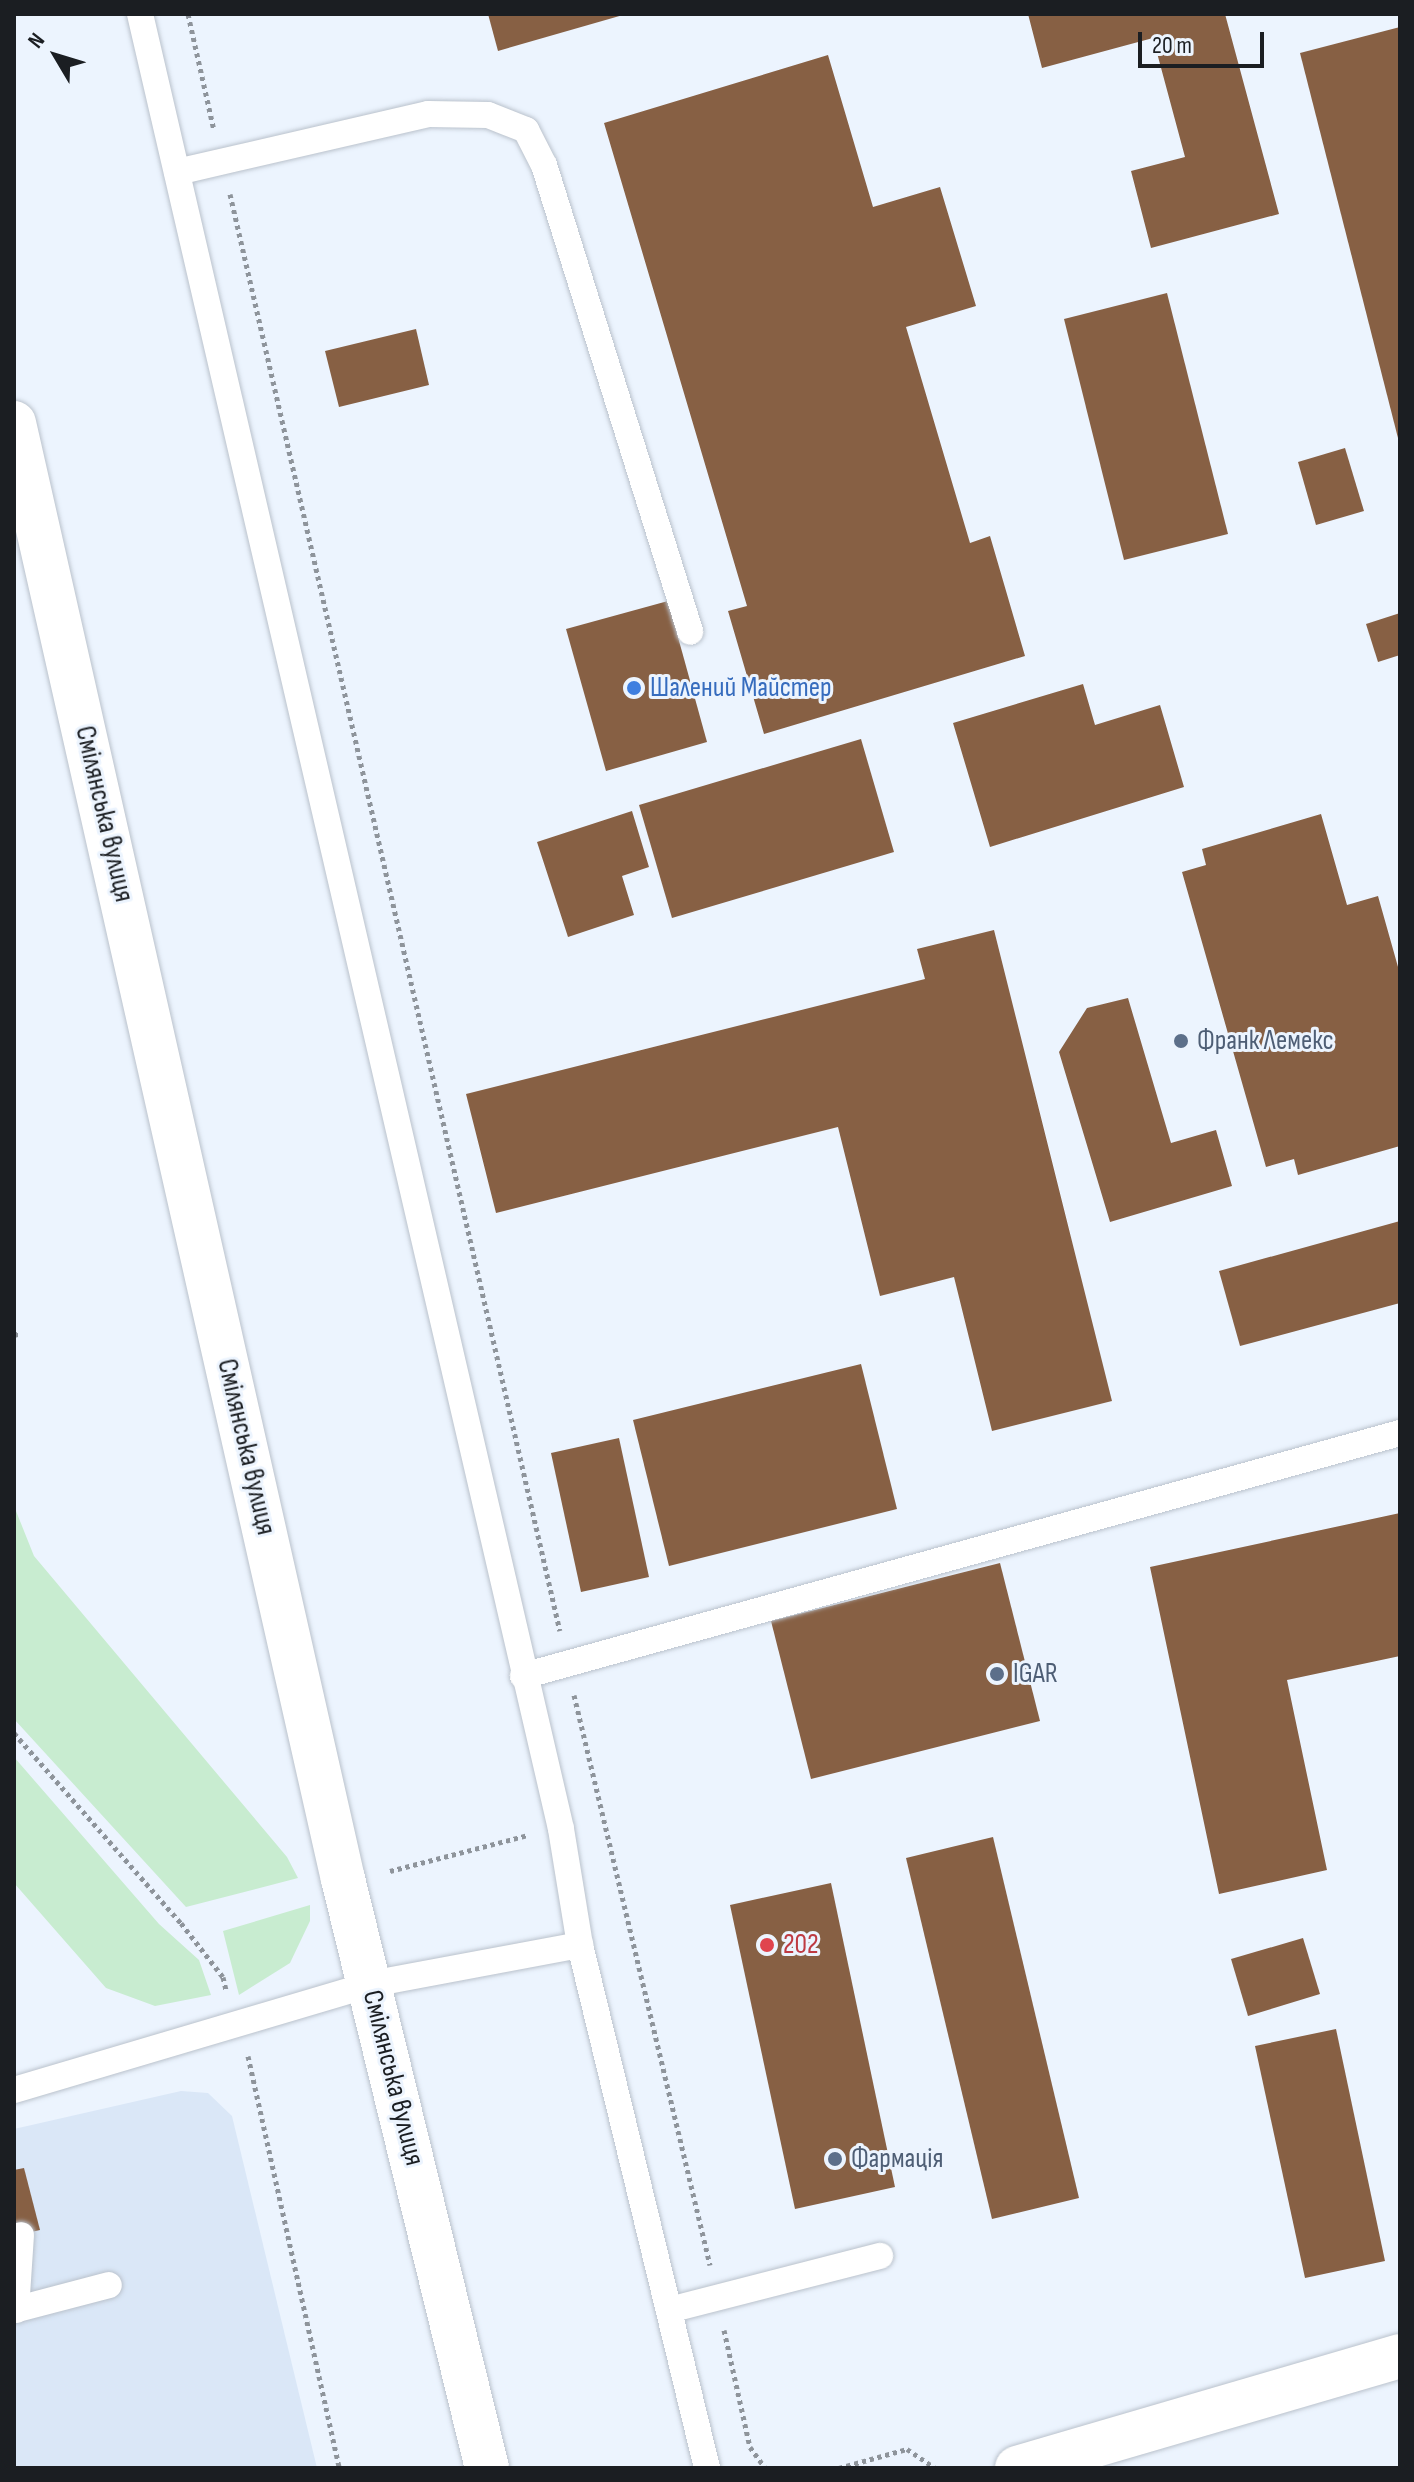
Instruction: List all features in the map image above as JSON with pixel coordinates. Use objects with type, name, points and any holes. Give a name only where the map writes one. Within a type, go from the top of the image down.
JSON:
[{"type":"main road","name":"Смілянська вулиця","points":[[14,423],[371,1984],[487,2468]]},
{"type":"main road","points":[[1017,2468],[1400,2356]]},
{"type":"lane","points":[[140,14],[523,1676],[561,1829],[580,1945],[707,2468]]},
{"type":"lane","points":[[177,172],[428,114],[488,115],[526,130],[544,165],[690,632]]},
{"type":"lane","points":[[523,1676],[1400,1433]]},
{"type":"lane","points":[[14,2090],[371,1984],[580,1945]]},
{"type":"lane","points":[[21,2235],[15,2310],[109,2285]]},
{"type":"lane","points":[[669,2310],[880,2256]]},
{"type":"path","points":[[188,14],[750,2447],[765,2468]]},
{"type":"path","points":[[14,1733],[223,1977],[233,2027],[246,2049],[339,2468]]},
{"type":"path","points":[[390,1871],[561,1829]]},
{"type":"path","points":[[839,2468],[907,2449],[935,2468]]},
{"type":"shaded area","points":[[181,2091],[208,2093],[232,2116],[317,2468],[14,2468],[14,2129]]},
{"type":"green space","points":[[16,1511],[34,1556],[287,1857],[298,1878],[186,1907],[14,1719]]},
{"type":"green space","points":[[14,1757],[159,1924],[199,1960],[211,1995],[155,2006],[106,1988],[14,1883]]},
{"type":"green space","points":[[310,1905],[310,1921],[290,1963],[239,1995],[223,1931]]},
{"type":"building","points":[[488,14],[622,14],[623,15],[498,51]]},
{"type":"building","points":[[1028,14],[1225,14],[1279,214],[1151,248],[1131,171],[1185,157],[1153,38],[1042,68]]},
{"type":"building","points":[[1400,27],[1400,441],[1399,442],[1300,53]]},
{"type":"building","points":[[828,55],[873,207],[940,187],[976,306],[906,327],[970,543],[990,536],[1025,656],[764,734],[728,611],[747,606],[604,123]]},
{"type":"building","points":[[1167,293],[1228,534],[1124,560],[1064,319]]},
{"type":"building","points":[[416,329],[429,385],[339,407],[325,351]]},
{"type":"building","points":[[1345,448],[1364,511],[1316,525],[1298,462]]},
{"type":"building","points":[[668,601],[707,742],[606,771],[566,629]]},
{"type":"building","points":[[1400,613],[1400,655],[1378,662],[1366,624]]},
{"type":"building","points":[[1083,684],[1095,725],[1160,705],[1184,787],[990,847],[953,723]]},
{"type":"building","points":[[861,739],[894,852],[672,918],[639,805]]},
{"type":"building","points":[[632,811],[649,867],[622,876],[634,915],[568,937],[537,842]]},
{"type":"building","points":[[1321,814],[1347,905],[1378,896],[1400,974],[1400,1146],[1298,1175],[1294,1159],[1266,1167],[1182,872],[1206,865],[1202,849]]},
{"type":"building","points":[[994,930],[1112,1401],[992,1431],[954,1277],[880,1296],[838,1127],[496,1213],[466,1094],[925,979],[917,949]]},
{"type":"building","points":[[1128,998],[1171,1143],[1216,1130],[1232,1186],[1110,1222],[1059,1052],[1087,1008]]},
{"type":"building","points":[[1400,1221],[1400,1303],[1240,1346],[1219,1271]]},
{"type":"building","points":[[861,1364],[897,1509],[669,1566],[633,1420]]},
{"type":"building","points":[[619,1438],[649,1577],[581,1592],[551,1453]]},
{"type":"building","points":[[1400,1513],[1400,1656],[1287,1680],[1327,1870],[1219,1894],[1150,1567]]},
{"type":"building","points":[[1000,1563],[1040,1721],[811,1779],[771,1621]]},
{"type":"building","points":[[993,1837],[1079,2198],[992,2219],[906,1858]]},
{"type":"building","points":[[831,1883],[895,2187],[795,2209],[730,1905]]},
{"type":"building","points":[[1303,1938],[1320,1994],[1248,2016],[1231,1959]]},
{"type":"building","points":[[1336,2029],[1385,2261],[1305,2278],[1255,2046]]},
{"type":"building","points":[[24,2168],[40,2230],[14,2236],[14,2170]]},
{"type":"place","name":"Шалений Майстер","points":[[634,688]]},
{"type":"place","name":"Франк Лемекс","points":[[1181,1041]]},
{"type":"place","name":"IGAR","points":[[997,1674]]},
{"type":"place","name":"202","points":[[767,1945]]},
{"type":"place","name":"Фармація","points":[[835,2159]]}]
